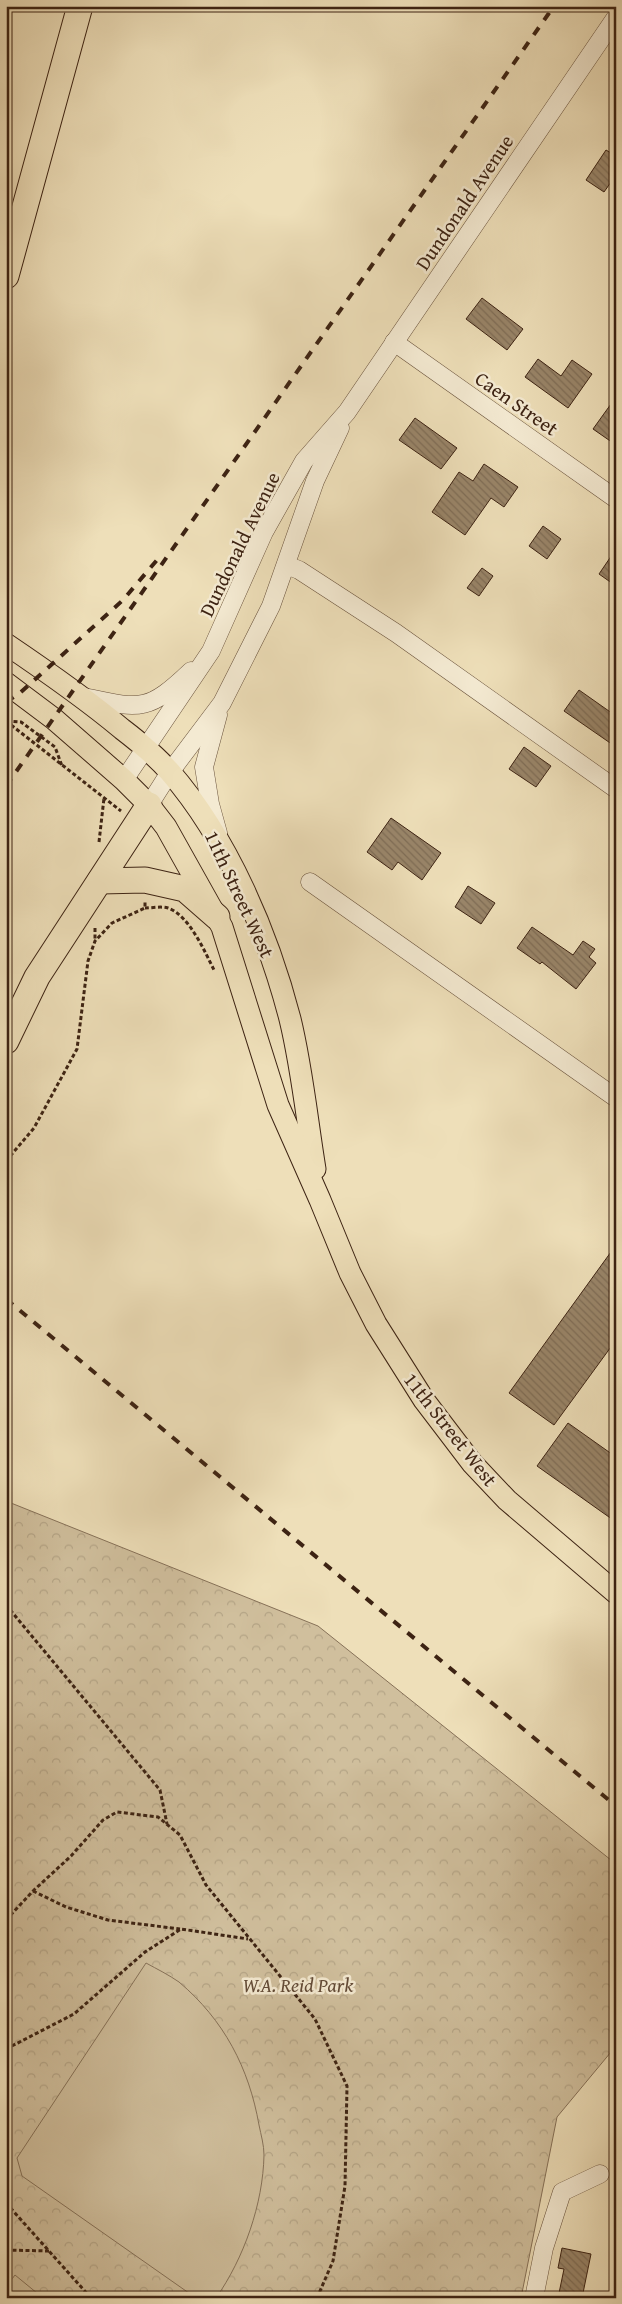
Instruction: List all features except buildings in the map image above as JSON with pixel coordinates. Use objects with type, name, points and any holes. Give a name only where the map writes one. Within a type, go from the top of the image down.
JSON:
[{"type":"highway","points":[[6,276],[80,6]]},
{"type":"highway","points":[[6,1041],[37,977],[149,805]]},
{"type":"highway","points":[[100,882],[145,880],[185,889],[217,917]]},
{"type":"main road","name":"11th Street West","points":[[6,644],[84,697],[146,748],[170,772],[222,846],[262,932],[286,1005],[320,1200]]},
{"type":"main road","name":"11th Street West","points":[[6,683],[54,719],[124,780],[149,805],[166,828],[222,927],[278,1105],[359,1290],[376,1324],[430,1408],[472,1463],[507,1500],[616,1593]]},
{"type":"street","name":"Dundonald Avenue","points":[[124,780],[211,651],[264,532],[304,461],[347,412],[616,17]]},
{"type":"street","name":"Caen Street","points":[[394,342],[616,499]]},
{"type":"street","name":"Dundonald Avenue","points":[[149,805],[170,772],[222,703],[271,606],[315,480],[347,412]]},
{"type":"street","points":[[286,565],[300,570],[396,634],[616,789]]},
{"type":"street","name":"Dundonald Avenue","points":[[84,697],[128,706],[149,704],[175,686],[211,651]]},
{"type":"street","name":"Dundonald Avenue","points":[[222,703],[204,767],[210,804],[222,846]]},
{"type":"street","points":[[310,882],[616,1098]]},
{"type":"street","points":[[534,2298],[544,2248],[562,2192],[600,2174]]},
{"type":"path","points":[[6,721],[20,722],[55,747],[63,766]]},
{"type":"path","points":[[6,721],[94,792],[116,805],[135,826]]},
{"type":"path","points":[[144,908],[145,880]]},
{"type":"path","points":[[6,1161],[39,1121],[77,1049],[88,961],[94,941],[112,923],[144,908],[168,908],[181,917],[205,952],[217,977]]},
{"type":"path","points":[[6,1604],[160,1790],[167,1824]]},
{"type":"path","points":[[6,1920],[103,1820],[117,1812],[158,1817],[180,1835],[206,1885],[315,2019],[347,2086],[346,2186],[333,2261],[317,2298]]},
{"type":"path","points":[[33,1891],[66,1906],[108,1920],[249,1939]]},
{"type":"path","points":[[6,2049],[74,2014],[145,1952],[181,1929]]},
{"type":"path","points":[[6,2203],[91,2298]]},
{"type":"path","points":[[6,2250],[49,2250]]},
{"type":"green space","name":"W.A. Reid Park","points":[[6,1501],[318,1626],[616,1864],[616,2046],[557,2117],[521,2298],[6,2298]]},
{"type":"green space","points":[[146,1963],[179,1982],[209,2012],[232,2046],[249,2084],[255,2104],[264,2155],[260,2192],[256,2211],[243,2248],[235,2266],[216,2298],[196,2298],[22,2176],[17,2158]]},
{"type":"green space","points":[[15,2275],[43,2298],[6,2298],[6,2287]]},
{"type":"railway","points":[[6,786],[554,6]]},
{"type":"railway","points":[[6,702],[20,693],[123,600],[157,560]]},
{"type":"railway","points":[[6,1299],[616,1806]]}]
